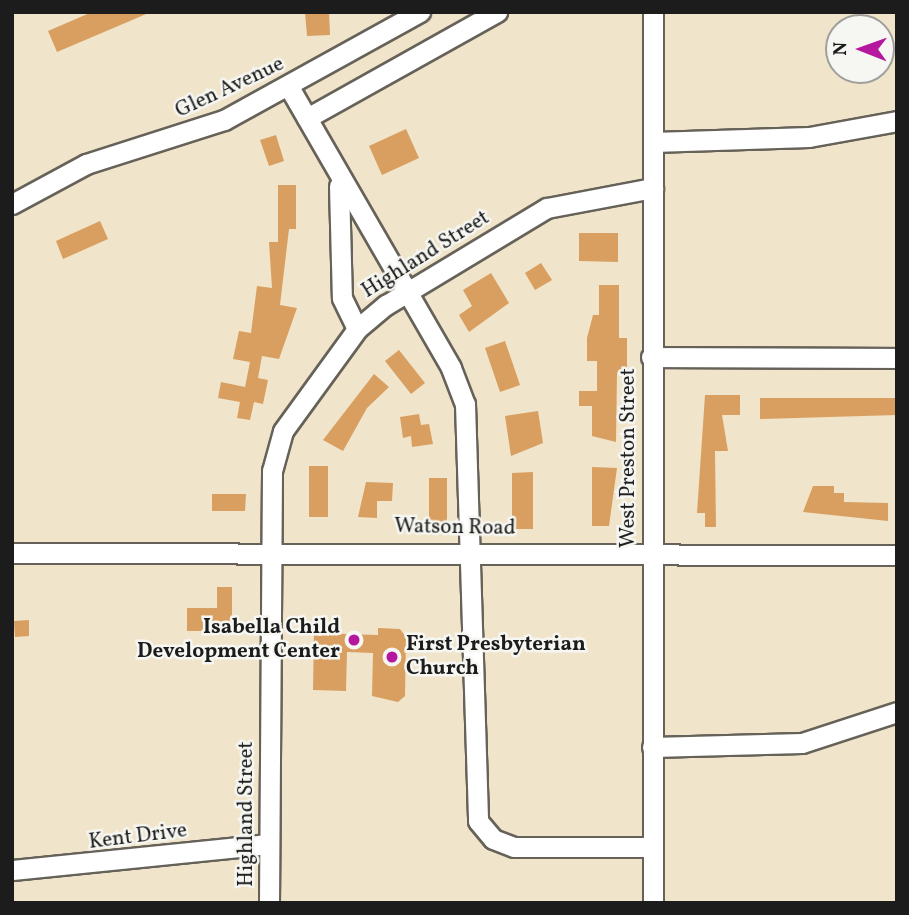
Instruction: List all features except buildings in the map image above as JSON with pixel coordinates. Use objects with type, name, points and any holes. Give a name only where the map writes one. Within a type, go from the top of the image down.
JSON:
[{"type":"street","name":"Glen Avenue","points":[[12,204],[86,164],[204,128],[289,87],[420,12]]},
{"type":"street","points":[[307,118],[497,12]]},
{"type":"street","name":"West Preston Street","points":[[653,12],[653,903]]},
{"type":"street","points":[[289,87],[334,169],[408,291],[465,404],[472,551],[474,806],[482,828],[514,847],[652,847]]},
{"type":"street","points":[[653,142],[809,137],[897,121]]},
{"type":"street","points":[[334,169],[344,212],[342,298],[357,330]]},
{"type":"street","name":"Highland Street","points":[[269,903],[271,550],[279,440],[357,330],[408,291],[556,204],[653,188]]},
{"type":"street","points":[[651,357],[897,358]]},
{"type":"street","name":"Watson Road","points":[[12,553],[271,550],[897,555]]},
{"type":"street","points":[[652,747],[802,743],[897,712]]},
{"type":"street","name":"Kent Drive","points":[[12,870],[269,844]]},
{"type":"place","name":"Isabella Child Development Center","points":[[354,640]]},
{"type":"place","name":"First Presbyterian Church","points":[[392,657]]}]
